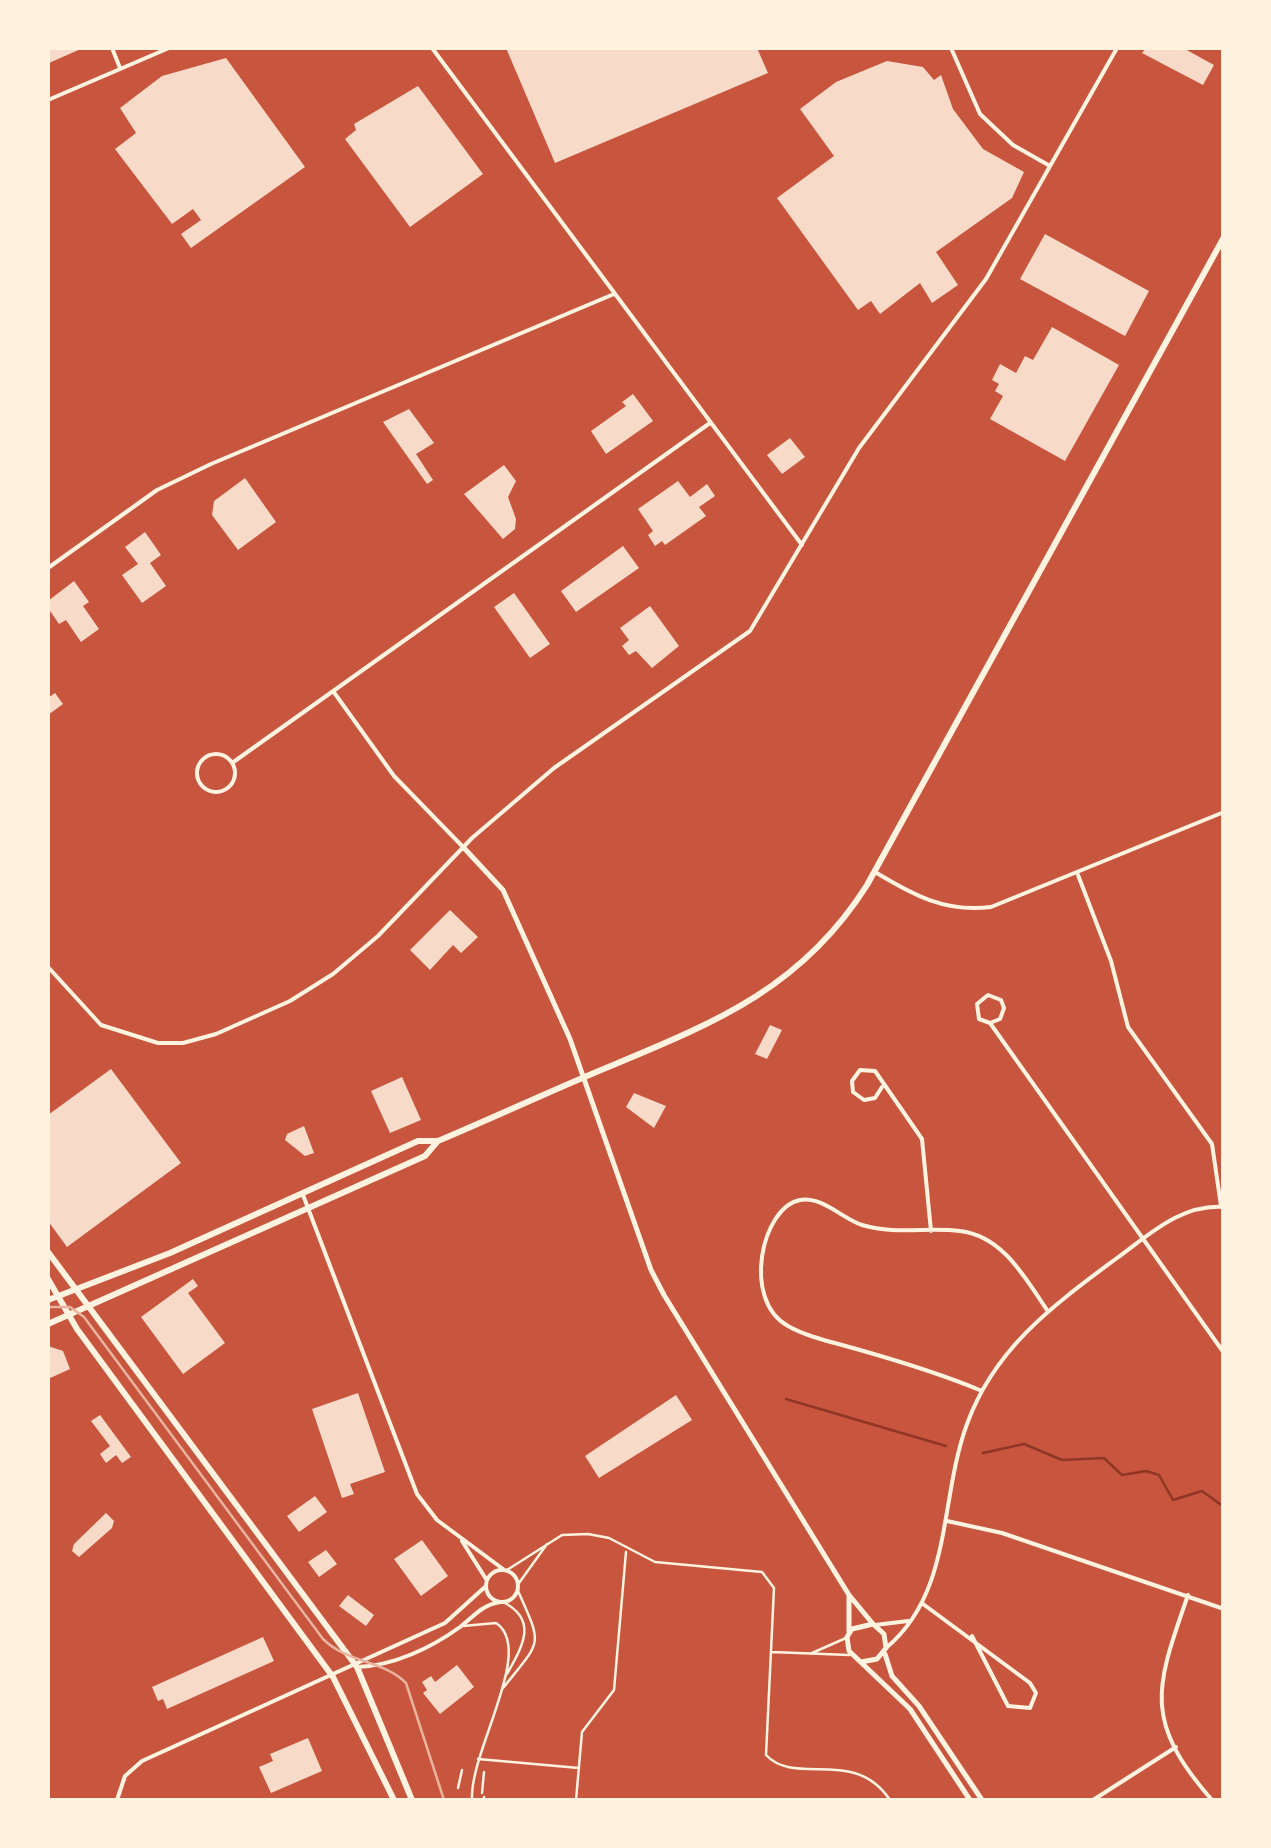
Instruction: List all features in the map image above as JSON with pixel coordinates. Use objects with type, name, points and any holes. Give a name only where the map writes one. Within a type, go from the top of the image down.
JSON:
[{"type":"main road","points":[[48,1324],[424,1156],[438,1141],[721,1018],[780,983],[832,933],[874,871],[1224,237]]},
{"type":"main road","points":[[48,1300],[418,1141],[438,1141]]},
{"type":"main road","points":[[48,1252],[356,1667],[412,1800]]},
{"type":"main road","points":[[48,1279],[68,1314],[333,1677],[394,1800]]},
{"type":"street","points":[[112,48],[120,68]]},
{"type":"street","points":[[48,100],[169,48]]},
{"type":"street","points":[[432,48],[803,546]]},
{"type":"street","points":[[952,48],[980,114],[996,132],[1050,166]]},
{"type":"street","points":[[48,967],[101,1025],[126,1036],[183,1043],[216,1034],[290,1001],[334,974],[464,848],[554,768],[750,631],[859,448],[986,279],[1117,48]]},
{"type":"street","points":[[48,568],[157,490],[614,294]]},
{"type":"street","points":[[232,763],[710,424]]},
{"type":"street","points":[[333,691],[394,776],[508,898],[584,1077],[657,1283],[848,1595],[884,1634],[892,1676],[919,1706],[982,1800]]},
{"type":"street","points":[[223,755],[232,763],[235,777],[227,789],[210,792],[200,784],[198,767],[207,756],[223,755]]},
{"type":"street","points":[[874,871],[932,903],[961,908],[1004,903],[1224,812]]},
{"type":"street","points":[[861,1662],[872,1662],[923,1604],[947,1521],[966,1425],[1014,1339],[1046,1310],[1183,1212],[1222,1207],[1212,1144],[1128,1027],[1111,961],[1078,875]]},
{"type":"street","points":[[990,1023],[1000,1019],[1004,1010],[1000,1000],[988,995],[979,1000],[979,1018],[990,1023],[1224,1353]]},
{"type":"street","points":[[882,1087],[875,1098],[864,1100],[853,1092],[852,1081],[860,1070],[872,1070],[922,1139],[931,1232]]},
{"type":"street","points":[[301,1192],[410,1481],[433,1516],[518,1583],[518,1590],[501,1602],[480,1608],[461,1626],[388,1663],[356,1667]]},
{"type":"street","points":[[982,1391],[939,1372],[788,1326],[766,1305],[759,1285],[759,1264],[783,1212],[800,1200],[820,1204],[855,1223],[884,1231],[961,1231],[998,1247],[1046,1310]]},
{"type":"street","points":[[1216,1342],[1224,1336]]},
{"type":"street","points":[[947,1521],[1002,1533],[1224,1609]]},
{"type":"street","points":[[459,1538],[482,1566],[490,1597],[501,1602]]},
{"type":"street","points":[[118,1800],[124,1776],[142,1762],[356,1667],[457,1616],[492,1573],[505,1570]]},
{"type":"street","points":[[848,1595],[852,1656],[910,1708],[970,1800]]},
{"type":"street","points":[[1188,1595],[1158,1691],[1165,1728],[1212,1800]]},
{"type":"street","points":[[923,1604],[972,1636],[1030,1683],[1036,1693],[1030,1708],[1008,1706],[972,1636]]},
{"type":"street","points":[[848,1635],[857,1625],[908,1622]]},
{"type":"street","points":[[1093,1800],[1176,1746]]},
{"type":"lane","points":[[505,1570],[562,1536],[601,1535],[626,1550],[670,1565],[755,1571],[769,1576],[774,1588],[764,1746],[769,1759],[783,1765],[852,1770],[878,1785],[890,1800]]},
{"type":"lane","points":[[518,1583],[548,1543]]},
{"type":"lane","points":[[576,1800],[584,1726],[614,1690],[626,1550]]},
{"type":"lane","points":[[502,1690],[536,1640],[533,1616],[518,1590]]},
{"type":"lane","points":[[501,1602],[520,1614],[526,1634],[504,1680]]},
{"type":"lane","points":[[461,1626],[490,1622],[508,1634],[512,1646],[502,1690],[476,1758],[472,1800]]},
{"type":"lane","points":[[810,1654],[848,1635]]},
{"type":"lane","points":[[770,1652],[852,1656]]},
{"type":"lane","points":[[476,1758],[579,1768]]},
{"type":"path","points":[[458,1788],[462,1770]]},
{"type":"path","points":[[484,1772],[484,1797]]},
{"type":"building","points":[[48,48],[83,48],[49,63]]},
{"type":"building","points":[[506,48],[757,48],[768,73],[555,163]]},
{"type":"building","points":[[1146,48],[1183,48],[1214,65],[1203,85],[1142,53]]},
{"type":"building","points":[[226,58],[305,167],[191,248],[181,234],[201,220],[193,209],[172,224],[115,149],[136,133],[120,108],[162,76]]},
{"type":"building","points":[[887,61],[923,67],[934,80],[941,75],[953,109],[983,149],[1024,172],[1012,198],[936,252],[958,285],[932,303],[920,283],[880,314],[871,301],[858,310],[777,198],[834,156],[800,109],[836,82]]},
{"type":"building","points":[[418,86],[483,174],[410,227],[345,139],[356,130],[354,124]]},
{"type":"building","points":[[1045,234],[1149,291],[1125,336],[1020,279]]},
{"type":"building","points":[[1052,327],[1119,365],[1065,461],[990,419],[1003,396],[995,391],[999,384],[992,380],[1000,364],[1016,373],[1025,356],[1033,360]]},
{"type":"building","points":[[633,394],[653,421],[606,454],[591,431],[626,406],[622,402]]},
{"type":"building","points":[[409,409],[434,443],[416,454],[433,480],[427,484],[383,422]]},
{"type":"building","points":[[790,438],[805,457],[782,474],[767,455]]},
{"type":"building","points":[[504,465],[516,481],[508,497],[516,519],[515,529],[503,539],[464,494]]},
{"type":"building","points":[[245,478],[276,522],[238,550],[212,515],[214,501]]},
{"type":"building","points":[[678,481],[690,497],[707,484],[715,496],[699,507],[706,516],[665,545],[662,541],[655,546],[648,535],[653,531],[638,509]]},
{"type":"building","points":[[145,532],[161,555],[150,563],[166,586],[142,603],[122,575],[138,564],[125,547]]},
{"type":"building","points":[[623,546],[639,568],[576,612],[561,591]]},
{"type":"building","points":[[74,581],[89,602],[83,606],[99,629],[81,642],[66,620],[59,624],[48,608],[48,601]]},
{"type":"building","points":[[514,593],[550,644],[530,658],[494,607]]},
{"type":"building","points":[[650,606],[679,646],[652,668],[636,651],[629,655],[622,646],[629,640],[620,628]]},
{"type":"building","points":[[55,693],[63,704],[48,715],[48,698]]},
{"type":"building","points":[[450,910],[478,937],[461,953],[453,945],[430,970],[410,950]]},
{"type":"building","points":[[770,1025],[782,1030],[767,1059],[755,1054]]},
{"type":"building","points":[[111,1069],[181,1163],[67,1247],[48,1221],[48,1115]]},
{"type":"building","points":[[402,1077],[421,1120],[390,1133],[371,1091]]},
{"type":"building","points":[[634,1093],[666,1106],[654,1128],[626,1107]]},
{"type":"building","points":[[304,1126],[314,1153],[305,1156],[285,1140],[287,1134]]},
{"type":"building","points":[[193,1279],[198,1286],[188,1293],[225,1343],[183,1374],[141,1317]]},
{"type":"building","points":[[48,1346],[63,1351],[70,1369],[48,1379]]},
{"type":"building","points":[[358,1393],[385,1472],[350,1484],[354,1494],[342,1498],[312,1409]]},
{"type":"building","points":[[676,1395],[692,1420],[599,1478],[585,1456]]},
{"type":"building","points":[[100,1415],[131,1457],[122,1463],[116,1455],[106,1463],[100,1454],[110,1446],[91,1421]]},
{"type":"building","points":[[315,1496],[327,1512],[299,1532],[287,1516]]},
{"type":"building","points":[[106,1513],[114,1521],[112,1528],[79,1557],[72,1551],[74,1544]]},
{"type":"building","points":[[422,1540],[448,1576],[421,1596],[394,1559]]},
{"type":"building","points":[[326,1550],[337,1564],[319,1577],[308,1562]]},
{"type":"building","points":[[348,1595],[374,1615],[366,1626],[339,1606]]},
{"type":"building","points":[[263,1637],[274,1661],[167,1709],[163,1699],[158,1701],[152,1687]]},
{"type":"building","points":[[457,1665],[474,1687],[440,1714],[423,1693],[427,1690],[422,1682],[431,1676],[435,1682]]},
{"type":"building","points":[[308,1738],[322,1771],[271,1793],[259,1767],[273,1761],[270,1754]]},
{"type":"waterway","points":[[786,1399],[946,1446]]},
{"type":"waterway","points":[[983,1453],[1024,1444],[1062,1460],[1104,1458],[1122,1475],[1146,1471],[1159,1475],[1173,1500],[1202,1491],[1224,1507]]},
{"type":"tram line","points":[[48,1307],[70,1307],[84,1317],[323,1639],[343,1653],[387,1670],[406,1683],[444,1800]]}]
